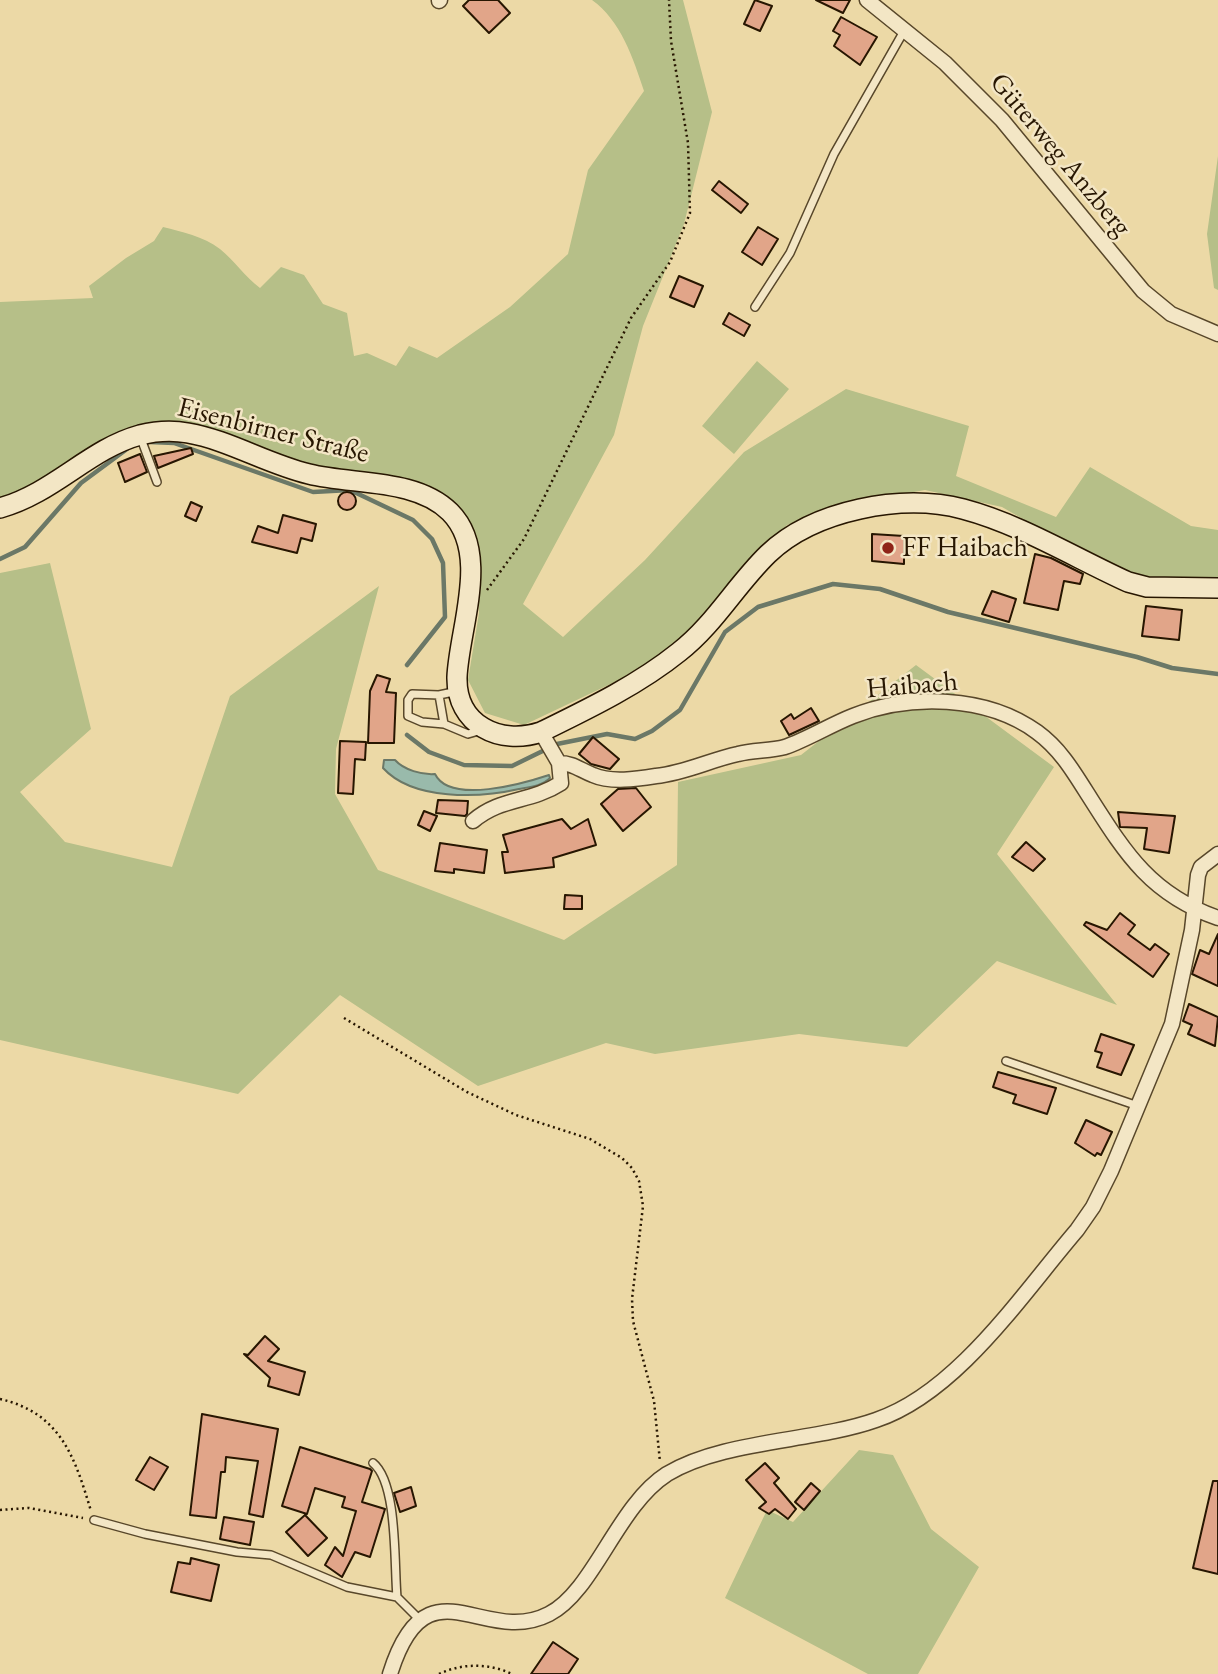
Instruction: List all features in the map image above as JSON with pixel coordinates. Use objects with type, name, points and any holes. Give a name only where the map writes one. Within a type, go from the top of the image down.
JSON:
[{"type":"main road","name":"Eisenbirner Straße","points":[[0,508],[37,495],[117,443],[155,432],[188,433],[311,475],[413,492],[432,499],[450,511],[465,536],[471,586],[449,693]]},
{"type":"main road","points":[[449,693],[483,729],[509,738],[525,738],[551,749],[680,652],[715,617],[767,555],[782,542],[826,521],[871,508],[931,505],[963,509],[1128,582],[1147,587],[1218,588]]},
{"type":"street","name":"Güterweg Anzberg","points":[[867,0],[905,29],[1002,120],[1143,291],[1171,314],[1218,334]]},
{"type":"street","name":"Haibach","points":[[551,749],[570,763],[603,778],[656,776],[693,769],[735,754],[785,747],[837,722],[874,710],[937,702],[971,704],[1004,714],[1048,740],[1069,763],[1135,861],[1166,892],[1195,909],[1218,918]]},
{"type":"street","points":[[473,821],[494,806],[531,797],[561,783],[551,749]]},
{"type":"street","points":[[390,1674],[403,1639],[419,1620],[444,1611],[520,1620],[537,1620],[551,1614],[576,1591],[616,1529],[666,1475],[687,1465],[731,1452],[877,1420],[926,1395],[945,1381],[1093,1207],[1140,1106],[1172,1024],[1195,909],[1198,875],[1202,867],[1218,854]]},
{"type":"lane","points":[[755,307],[790,253],[834,154],[905,29]]},
{"type":"lane","points":[[140,435],[158,482]]},
{"type":"lane","points":[[444,724],[449,693],[412,694],[406,711],[411,719],[444,724],[468,734],[483,729]]},
{"type":"lane","points":[[1006,1061],[1140,1106]]},
{"type":"lane","points":[[373,1463],[381,1470],[390,1499],[397,1597]]},
{"type":"lane","points":[[94,1520],[145,1534],[237,1552],[271,1555],[346,1587],[397,1597],[419,1620]]},
{"type":"path","points":[[486,591],[524,539],[631,318],[670,262],[690,213],[688,143],[671,41],[669,0]]},
{"type":"path","points":[[344,1018],[467,1092],[516,1115],[590,1139],[615,1153],[632,1168],[643,1193],[632,1321],[654,1401],[659,1457],[666,1475]]},
{"type":"path","points":[[0,1399],[20,1404],[58,1431],[74,1455],[94,1520],[54,1511],[0,1510]]},
{"type":"path","points":[[439,1674],[450,1668],[475,1666],[512,1674]]},
{"type":"green space","points":[[592,0],[683,0],[712,112],[684,224],[643,326],[614,435],[523,604],[563,637],[645,560],[744,452],[846,389],[969,426],[956,476],[1056,517],[1090,467],[1191,526],[1218,530],[1218,582],[1146,581],[1099,563],[1002,507],[925,490],[874,499],[787,525],[684,640],[621,679],[524,725],[485,713],[468,680],[479,613],[476,553],[461,511],[326,474],[169,423],[0,500],[0,302],[93,298],[89,286],[154,241],[163,227],[207,241],[225,253],[260,288],[281,267],[304,275],[323,304],[347,313],[354,356],[367,353],[396,366],[409,346],[437,358],[510,307],[568,254],[588,170],[644,91],[618,29],[611,18]]},
{"type":"green space","points":[[1218,156],[1218,290],[1214,288],[1207,234]]},
{"type":"green space","points":[[757,361],[789,389],[734,454],[702,426]]},
{"type":"green space","points":[[50,563],[91,729],[20,792],[65,842],[172,867],[230,696],[379,586],[336,749],[335,794],[378,870],[564,940],[677,865],[678,782],[801,755],[916,665],[1054,767],[997,854],[1117,1005],[997,961],[907,1047],[799,1034],[655,1054],[606,1043],[478,1086],[340,995],[238,1094],[0,1040],[0,573]]},
{"type":"green space","points":[[859,1450],[893,1455],[931,1529],[979,1567],[918,1674],[868,1674],[725,1598],[767,1510],[793,1522]]},
{"type":"shaded area","points":[[384,760],[395,760],[414,771],[435,774],[443,783],[471,790],[523,783],[549,775],[550,778],[536,786],[486,794],[429,792],[396,779],[383,768]]},
{"type":"building","points":[[469,0],[498,0],[510,13],[489,33],[463,6]]},
{"type":"building","points":[[755,0],[772,6],[760,31],[744,24]]},
{"type":"building","points":[[816,0],[850,0],[843,13]]},
{"type":"building","points":[[841,17],[877,37],[860,65],[834,46],[840,35],[833,31]]},
{"type":"building","points":[[719,181],[748,204],[741,213],[712,190]]},
{"type":"building","points":[[758,227],[778,239],[762,265],[742,252]]},
{"type":"building","points":[[679,276],[703,286],[694,307],[670,297]]},
{"type":"building","points":[[729,313],[750,325],[744,336],[723,324]]},
{"type":"building","points":[[191,448],[193,454],[158,468],[154,456]]},
{"type":"building","points":[[140,454],[147,472],[125,482],[118,463]]},
{"type":"building","points":[[347,492],[353,495],[356,501],[353,507],[347,510],[341,507],[338,501],[341,495]]},
{"type":"building","points":[[191,502],[202,507],[196,521],[185,516]]},
{"type":"building","points":[[283,515],[316,524],[312,541],[301,538],[297,553],[252,542],[258,526],[278,533]]},
{"type":"building","name":"FF Haibach","points":[[872,534],[904,536],[904,564],[872,561]]},
{"type":"building","points":[[1035,554],[1051,558],[1083,574],[1080,584],[1064,581],[1058,610],[1024,603]]},
{"type":"building","points":[[992,591],[1016,599],[1009,622],[982,614]]},
{"type":"building","points":[[1146,606],[1182,610],[1179,640],[1142,636]]},
{"type":"building","points":[[377,675],[390,679],[386,692],[396,693],[394,743],[368,743],[370,691]]},
{"type":"building","points":[[811,708],[819,721],[789,735],[781,721],[791,714],[794,719]]},
{"type":"building","points":[[593,737],[619,759],[610,769],[591,764],[579,754]]},
{"type":"building","points":[[340,741],[366,742],[365,760],[355,759],[353,794],[338,793]]},
{"type":"building","points":[[636,788],[651,807],[623,831],[601,804],[618,789]]},
{"type":"building","points":[[438,800],[468,801],[467,814],[436,813]]},
{"type":"building","points":[[424,811],[437,816],[430,831],[418,825]]},
{"type":"building","points":[[1118,812],[1175,816],[1169,853],[1144,849],[1147,828],[1120,827]]},
{"type":"building","points":[[562,819],[571,829],[588,819],[596,845],[553,858],[554,867],[505,873],[502,852],[508,852],[503,835]]},
{"type":"building","points":[[1026,842],[1045,859],[1033,871],[1012,857]]},
{"type":"building","points":[[440,843],[487,850],[484,873],[454,869],[454,873],[435,871]]},
{"type":"building","points":[[565,895],[582,896],[582,909],[564,909]]},
{"type":"building","points":[[1120,913],[1135,925],[1128,934],[1150,950],[1155,944],[1169,954],[1153,977],[1084,925],[1086,922],[1107,930]]},
{"type":"building","points":[[1218,934],[1218,986],[1192,974],[1200,950],[1209,954]]},
{"type":"building","points":[[1189,1004],[1218,1017],[1215,1046],[1188,1034],[1192,1025],[1183,1021]]},
{"type":"building","points":[[1101,1034],[1134,1045],[1121,1075],[1097,1067],[1102,1053],[1095,1051]]},
{"type":"building","points":[[998,1072],[1056,1088],[1047,1114],[1013,1103],[1016,1095],[993,1087]]},
{"type":"building","points":[[1086,1120],[1112,1132],[1101,1155],[1097,1153],[1095,1156],[1075,1143]]},
{"type":"building","points":[[265,1336],[279,1349],[268,1361],[305,1372],[299,1395],[268,1386],[270,1378],[244,1354],[248,1355]]},
{"type":"building","points":[[202,1414],[278,1429],[263,1517],[249,1514],[258,1461],[226,1457],[225,1472],[221,1472],[216,1518],[190,1515]]},
{"type":"building","points":[[300,1447],[370,1469],[372,1471],[362,1502],[385,1509],[370,1557],[355,1552],[342,1577],[325,1565],[335,1547],[343,1556],[356,1511],[342,1507],[345,1497],[315,1488],[307,1514],[282,1506]]},
{"type":"building","points":[[150,1457],[168,1467],[154,1490],[136,1480]]},
{"type":"building","points":[[765,1463],[779,1478],[774,1483],[796,1509],[788,1519],[775,1509],[769,1514],[759,1508],[766,1502],[746,1480]]},
{"type":"building","points":[[1213,1481],[1218,1481],[1218,1574],[1193,1568]]},
{"type":"building","points":[[811,1483],[820,1491],[804,1510],[795,1502]]},
{"type":"building","points":[[411,1487],[416,1506],[400,1512],[394,1493]]},
{"type":"building","points":[[305,1515],[327,1538],[308,1556],[286,1532]]},
{"type":"building","points":[[224,1517],[254,1522],[250,1545],[220,1539]]},
{"type":"building","points":[[191,1558],[219,1565],[211,1601],[171,1592],[178,1562],[190,1564]]},
{"type":"building","points":[[553,1642],[578,1659],[568,1674],[531,1674]]},
{"type":"waterway","points":[[150,442],[174,443],[313,492],[350,490],[413,520],[432,539],[443,563],[445,617],[407,665]]},
{"type":"waterway","points":[[0,559],[25,547],[81,483],[127,449]]},
{"type":"waterway","points":[[407,735],[429,752],[464,765],[512,766],[557,744],[607,734],[635,739],[652,731],[680,710],[725,632],[758,607],[833,584],[880,589],[948,612],[1137,657],[1172,668],[1218,674]]},
{"type":"place","name":"FF Haibach","points":[[888,548]]}]
